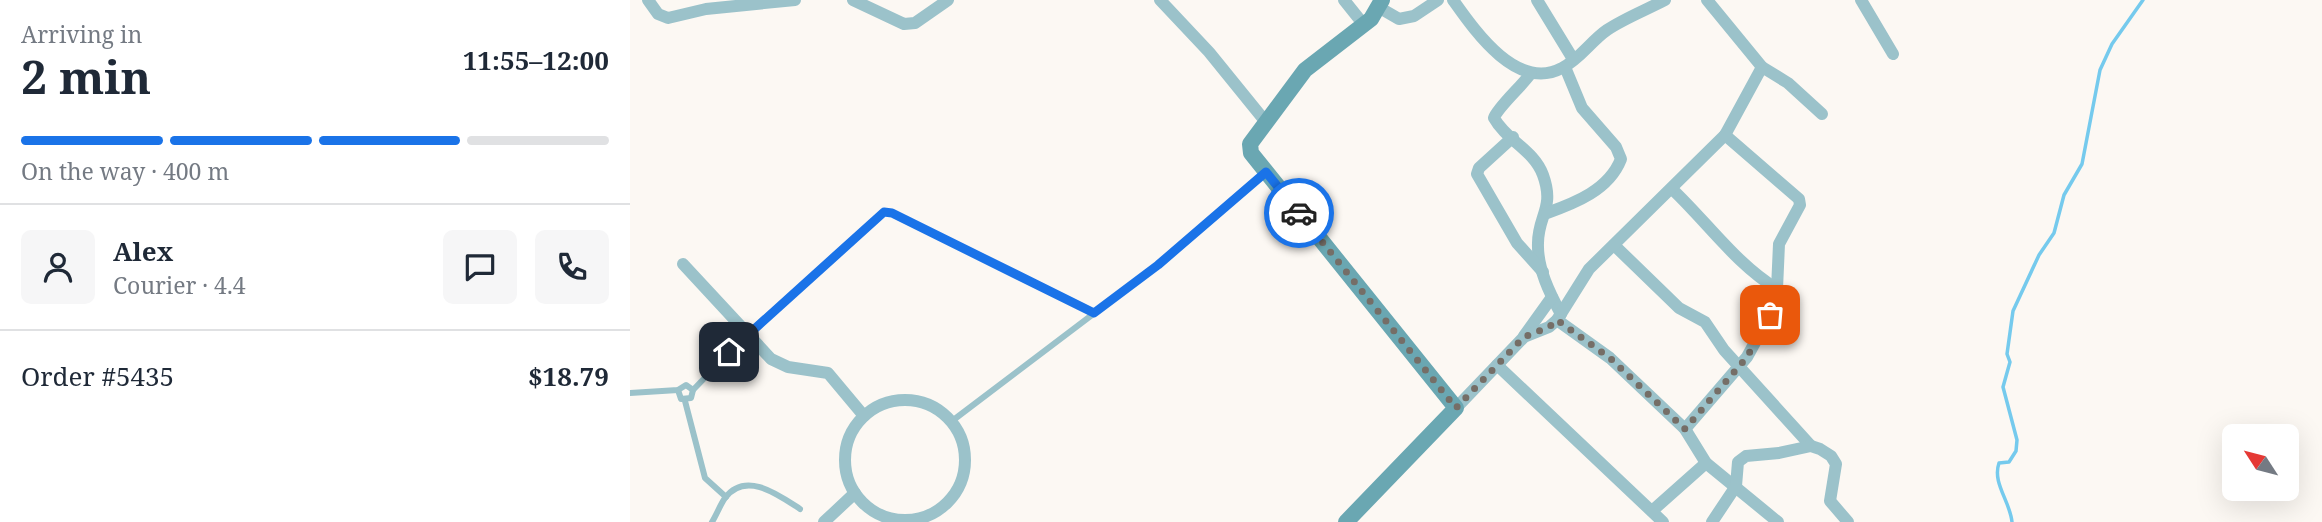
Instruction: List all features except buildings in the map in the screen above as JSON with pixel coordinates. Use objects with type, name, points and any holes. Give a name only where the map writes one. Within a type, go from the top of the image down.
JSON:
[{"type":"street","points":[[648,0],[658,14],[668,18],[723,3],[795,0]]},
{"type":"street","points":[[853,0],[904,24],[915,23],[948,0]]},
{"type":"street","points":[[1160,0],[1209,52],[1265,121]]},
{"type":"street","points":[[1344,0],[1364,25]]},
{"type":"street","points":[[1438,0],[1414,16],[1399,19],[1381,4],[1364,25],[1305,70],[1250,144],[1251,153],[1456,408]]},
{"type":"street","points":[[1454,0],[1478,36],[1506,60],[1531,73],[1549,74],[1569,63],[1607,31],[1665,0]]},
{"type":"street","points":[[1537,0],[1569,63],[1582,108],[1616,147],[1621,159],[1599,188],[1575,203],[1547,213]]},
{"type":"street","points":[[1707,0],[1762,67],[1788,83],[1822,114]]},
{"type":"street","points":[[1861,0],[1893,54]]},
{"type":"street","points":[[1524,337],[1549,327],[1559,317],[1582,277],[1726,135],[1762,67]]},
{"type":"street","points":[[1531,73],[1518,92],[1496,112],[1494,118],[1543,173],[1549,198],[1538,240],[1544,272],[1559,317],[1610,358],[1685,429],[1706,463],[1778,522]]},
{"type":"street","points":[[1685,429],[1739,367],[1770,315],[1777,289],[1779,244],[1800,205],[1798,198],[1726,135]]},
{"type":"street","points":[[1513,137],[1479,167],[1477,174],[1517,243],[1544,272]]},
{"type":"street","points":[[1672,189],[1755,275],[1777,289]]},
{"type":"street","points":[[1517,243],[1538,240]]},
{"type":"street","points":[[1614,245],[1679,308],[1705,322],[1739,367],[1811,446],[1831,456],[1836,464],[1830,501],[1848,522]]},
{"type":"street","points":[[683,264],[747,334],[779,364],[828,373],[864,416]]},
{"type":"street","points":[[1356,519],[1524,337],[1552,297]]},
{"type":"street","points":[[1497,365],[1663,522]]},
{"type":"street","points":[[912,400],[932,405],[951,421],[964,446],[965,466],[954,496],[938,510],[909,520],[888,518],[869,509],[855,493],[846,474],[845,453],[851,433],[864,416],[881,404],[912,400]]},
{"type":"street","points":[[1712,522],[1736,486],[1738,462],[1746,456],[1811,446]]},
{"type":"street","points":[[1652,511],[1706,463]]},
{"type":"street","points":[[824,522],[855,493]]},
{"type":"lane","points":[[951,421],[1158,265],[1266,172]]},
{"type":"lane","points":[[685,401],[691,398],[693,390],[747,334],[884,212],[892,213],[1094,313]]},
{"type":"lane","points":[[630,393],[678,390],[686,385],[693,390]]},
{"type":"lane","points":[[678,390],[679,397],[685,401],[705,478],[726,497]]},
{"type":"lane","points":[[722,522],[713,520],[726,497],[738,488],[762,486],[800,509]]},
{"type":"waterway","points":[[2012,522],[1997,470],[1999,463],[2009,462],[2016,451],[2017,440],[2003,387],[2010,362],[2007,354],[2013,311],[2039,255],[2054,233],[2064,195],[2082,164],[2100,70],[2112,44],[2143,0]]},
{"type":"way so far","points":[[1299,213],[1456,408],[1524,337],[1549,327],[1557,320],[1610,358],[1685,429],[1747,357],[1770,315]]},
{"type":"route","points":[[729,352],[884,212],[892,213],[1094,313],[1158,265],[1266,172],[1299,213]]}]
